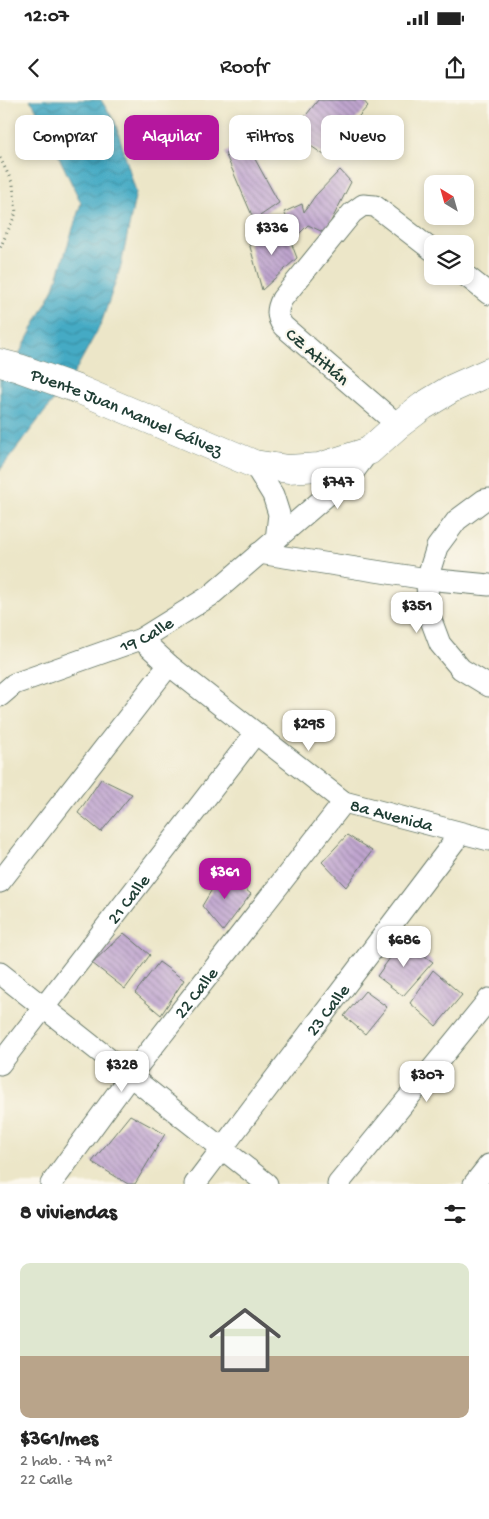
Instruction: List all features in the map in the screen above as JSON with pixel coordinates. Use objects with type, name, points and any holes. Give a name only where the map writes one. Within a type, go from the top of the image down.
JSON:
[{"type":"main road","name":"Puente Juan Manuel Gálvez","points":[[0,363],[80,390],[245,460],[288,469],[319,467],[369,451]]},
{"type":"main road","points":[[369,451],[398,424],[423,406],[450,389],[489,372]]},
{"type":"street","name":"CZ Atitlán","points":[[398,424],[283,326],[277,318],[278,308],[288,291],[352,213],[363,205],[375,206],[424,244]]},
{"type":"street","points":[[474,282],[489,294]]},
{"type":"street","name":"19 Calle","points":[[0,696],[14,684],[141,639],[210,596],[352,474],[369,451]]},
{"type":"street","points":[[245,460],[273,495],[278,514],[276,540]]},
{"type":"street","points":[[489,499],[484,500],[457,520],[437,547],[427,579],[428,612],[440,644],[461,669],[489,686]]},
{"type":"street","points":[[259,553],[427,579],[489,585]]},
{"type":"street","name":"8a Avenida","points":[[141,639],[170,665],[344,802],[460,834],[489,840]]},
{"type":"street","points":[[0,882],[170,665]]},
{"type":"street","name":"21 Calle","points":[[0,1064],[256,734]]},
{"type":"street","name":"22 Calle","points":[[51,1184],[130,1076],[344,802]]},
{"type":"street","name":"23 Calle","points":[[195,1184],[460,834]]},
{"type":"street","points":[[0,973],[267,1184]]},
{"type":"street","points":[[338,1184],[489,998]]},
{"type":"street","points":[[474,1184],[489,1165]]},
{"type":"path","points":[[0,158],[13,184],[16,213],[0,248]]},
{"type":"water","points":[[30,100],[101,100],[111,115],[39,115]]},
{"type":"water","points":[[114,120],[124,152],[124,160],[126,160],[136,192],[121,266],[101,324],[73,375],[0,470],[0,374],[18,356],[54,288],[81,203],[60,160],[114,160]]},
{"type":"building","points":[[318,100],[363,100],[368,106],[360,115],[321,115],[321,153],[311,146],[311,115],[306,115]]},
{"type":"building","points":[[229,151],[229,160],[255,160],[279,203],[254,220],[225,153]]},
{"type":"building","points":[[340,170],[351,182],[325,233],[308,225],[296,237],[284,212],[302,204],[304,212],[315,196]]},
{"type":"building","points":[[286,229],[297,258],[262,290],[249,243]]},
{"type":"building","points":[[101,779],[132,794],[101,832],[78,813]]},
{"type":"building","points":[[347,835],[372,851],[346,887],[322,862]]},
{"type":"building","points":[[223,871],[251,894],[223,931],[202,906]]},
{"type":"building","points":[[124,933],[150,955],[125,989],[92,963]]},
{"type":"building","points":[[403,940],[433,962],[403,996],[377,976]]},
{"type":"building","points":[[159,962],[184,980],[161,1015],[135,993]]},
{"type":"building","points":[[433,970],[462,995],[436,1026],[410,1003]]},
{"type":"building","points":[[365,991],[387,1007],[365,1034],[344,1016]]},
{"type":"building","points":[[130,1115],[165,1134],[135,1184],[128,1184],[92,1162]]}]
